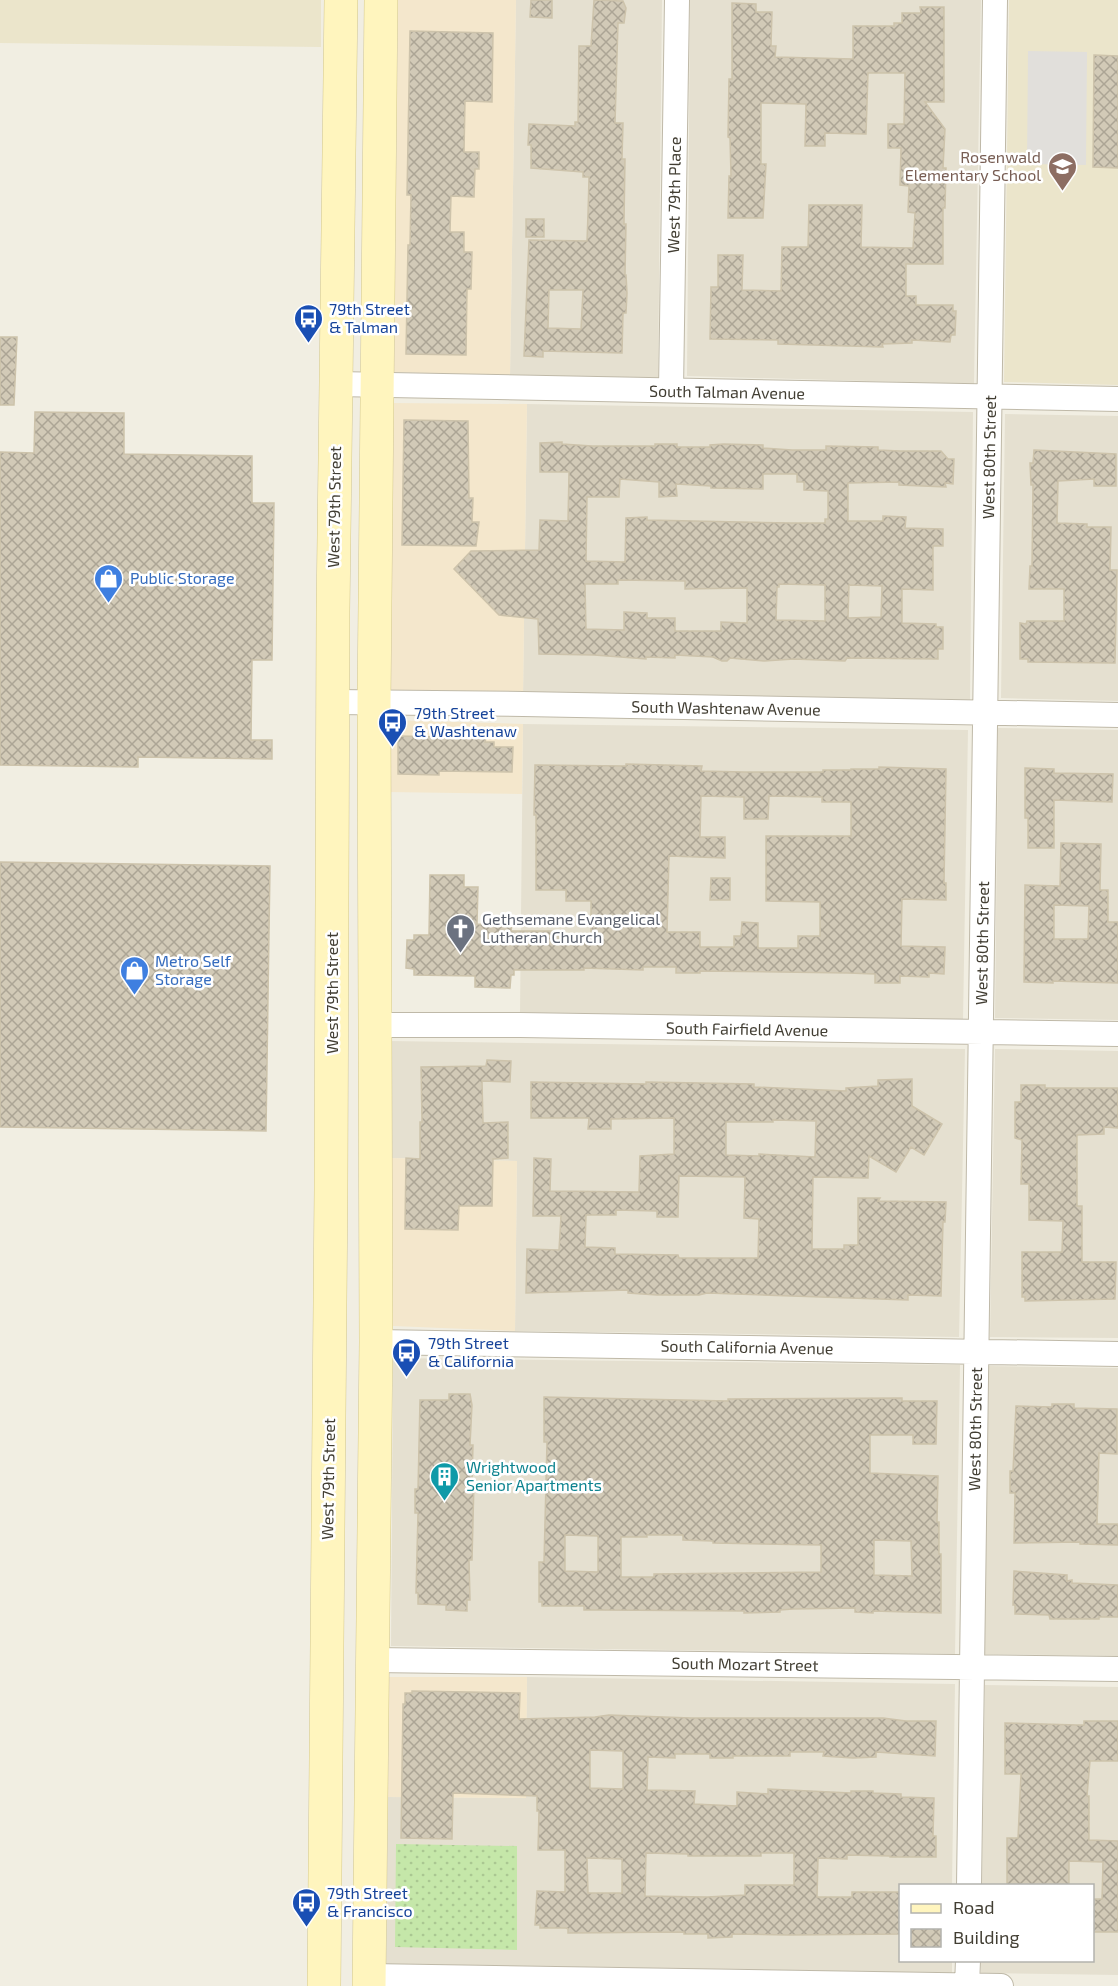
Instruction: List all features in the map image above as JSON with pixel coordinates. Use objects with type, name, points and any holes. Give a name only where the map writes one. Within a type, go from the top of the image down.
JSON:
[{"type":"main road","name":"West 79th Street","points":[[324,1986],[333,702],[341,0]]},
{"type":"main road","points":[[369,1981],[376,1342],[374,703],[381,0]]},
{"type":"street","name":"West 79th Place","points":[[671,390],[677,0]]},
{"type":"street","name":"West 80th Street","points":[[969,1884],[995,0]]},
{"type":"street","name":"South Talman Avenue","points":[[336,384],[1118,399]]},
{"type":"street","name":"South Washtenaw Avenue","points":[[333,702],[1118,715]]},
{"type":"street","name":"South Fairfield Avenue","points":[[376,1025],[520,1025],[1118,1035]]},
{"type":"street","name":"South California Avenue","points":[[376,1342],[1118,1354]]},
{"type":"street","name":"South Mozart Street","points":[[373,1660],[1118,1669]]},
{"type":"street","points":[[967,1986],[968,1962]]},
{"type":"street","points":[[369,1981],[1001,1986]]},
{"type":"shaded area","points":[[0,0],[321,0],[321,47],[0,43]]},
{"type":"shaded area","points":[[398,0],[516,0],[510,376],[394,372]]},
{"type":"shaded area","points":[[516,0],[662,0],[658,380],[510,376]]},
{"type":"shaded area","points":[[690,0],[981,0],[974,384],[687,376]]},
{"type":"shaded area","name":"Rosenwald Elementary School","points":[[1009,0],[1118,0],[1118,385],[1004,382]]},
{"type":"shaded area","points":[[1028,51],[1087,52],[1086,165],[1027,164]]},
{"type":"shaded area","points":[[391,403],[527,404],[523,696],[387,690]]},
{"type":"shaded area","points":[[527,404],[973,412],[970,701],[523,696]]},
{"type":"shaded area","points":[[1005,414],[1118,416],[1118,701],[1001,698]]},
{"type":"shaded area","points":[[387,720],[523,724],[522,794],[387,792]]},
{"type":"shaded area","points":[[523,724],[968,730],[963,1020],[520,1013]]},
{"type":"shaded area","points":[[998,728],[1118,730],[1118,1020],[995,1018]]},
{"type":"shaded area","points":[[389,1041],[965,1049],[959,1337],[515,1331],[517,1161],[390,1158]]},
{"type":"shaded area","points":[[995,1049],[1118,1051],[1118,1338],[990,1337]]},
{"type":"shaded area","points":[[390,1158],[517,1161],[515,1331],[393,1326]]},
{"type":"shaded area","points":[[393,1358],[960,1365],[955,1654],[391,1646]]},
{"type":"shaded area","points":[[989,1366],[1118,1368],[1118,1656],[984,1654]]},
{"type":"shaded area","points":[[389,1677],[527,1677],[526,1798],[388,1797]]},
{"type":"shaded area","points":[[527,1677],[955,1684],[952,1884],[899,1884],[899,1962],[952,1962],[952,1973],[386,1964],[388,1797],[525,1798]]},
{"type":"shaded area","points":[[985,1685],[1118,1687],[1118,1975],[981,1973],[981,1962],[1094,1962],[1094,1884],[982,1884]]},
{"type":"green space","points":[[396,1844],[517,1846],[517,1950],[395,1947]]},
{"type":"building","points":[[531,0],[552,0],[552,18],[530,17]]},
{"type":"building","points":[[594,0],[623,1],[626,8],[624,23],[618,23],[615,123],[623,123],[622,159],[625,159],[624,224],[626,224],[627,293],[626,313],[623,313],[622,353],[543,351],[543,357],[524,356],[529,240],[587,241],[589,177],[583,177],[583,172],[531,168],[531,145],[528,145],[529,124],[575,126],[575,122],[578,122],[579,46],[591,46]],"holes":[[[549,290],[583,290],[581,329],[548,328]]]},
{"type":"building","points":[[732,3],[756,4],[756,12],[772,12],[771,46],[776,46],[775,57],[853,59],[853,26],[894,26],[894,23],[902,23],[902,13],[921,13],[920,7],[944,7],[944,102],[925,102],[945,129],[943,264],[906,264],[906,296],[916,296],[916,305],[953,305],[953,311],[956,311],[955,335],[951,335],[950,342],[912,340],[912,343],[882,344],[883,347],[778,344],[778,340],[710,339],[711,287],[718,287],[718,255],[743,255],[742,290],[781,291],[782,247],[808,247],[809,205],[862,205],[861,247],[913,248],[915,213],[908,212],[909,186],[900,185],[901,148],[888,148],[888,124],[904,124],[905,73],[868,73],[866,134],[825,133],[825,146],[805,146],[806,104],[761,103],[761,164],[766,164],[763,218],[728,218],[729,176],[731,176],[730,138],[728,137],[729,79],[732,79]]},
{"type":"building","points":[[410,31],[493,33],[492,102],[465,101],[464,152],[479,152],[479,169],[475,169],[474,197],[451,196],[450,232],[464,232],[464,252],[472,252],[471,289],[467,289],[466,355],[406,354],[411,195],[407,195]]},
{"type":"building","points":[[1094,55],[1118,56],[1118,168],[1093,167]]},
{"type":"building","points":[[526,219],[544,219],[544,237],[526,237]]},
{"type":"building","points":[[0,337],[17,337],[14,405],[0,405]]},
{"type":"building","points":[[35,412],[124,413],[124,454],[252,456],[252,503],[274,503],[272,660],[252,660],[251,740],[272,740],[272,759],[138,757],[138,767],[0,765],[0,452],[34,453]]},
{"type":"building","points":[[404,420],[468,421],[469,498],[473,498],[472,522],[479,522],[476,546],[402,545]]},
{"type":"building","points":[[562,442],[562,444],[592,446],[677,444],[677,447],[710,447],[710,445],[724,444],[763,445],[763,448],[792,450],[826,450],[826,446],[878,447],[878,450],[941,451],[948,459],[954,459],[953,484],[945,483],[946,487],[899,485],[899,482],[848,483],[848,521],[883,521],[883,516],[906,517],[905,528],[943,529],[943,546],[933,546],[933,590],[902,589],[902,623],[936,624],[936,627],[943,627],[943,649],[938,649],[938,659],[847,658],[845,661],[794,659],[764,661],[730,658],[722,661],[713,657],[675,655],[675,658],[646,657],[646,659],[539,654],[538,619],[499,615],[454,569],[471,551],[539,550],[540,520],[568,521],[569,472],[540,472],[540,443]],"holes":[[[763,474],[797,474],[797,482],[804,482],[804,490],[828,491],[828,519],[825,519],[825,523],[791,523],[626,518],[625,562],[586,561],[587,497],[619,497],[620,479],[659,482],[659,497],[677,496],[676,484],[711,486],[711,488],[763,489]],[[618,580],[685,581],[685,589],[747,588],[747,623],[721,622],[721,631],[675,631],[675,618],[647,618],[647,613],[624,612],[624,630],[586,629],[585,584],[618,584]],[[779,584],[825,585],[825,621],[776,620],[777,587]],[[849,585],[882,586],[881,617],[848,618]]]},
{"type":"building","points":[[1034,450],[1116,454],[1116,486],[1094,486],[1094,479],[1058,481],[1057,523],[1111,527],[1110,570],[1117,570],[1115,663],[1028,662],[1028,659],[1020,659],[1020,623],[1064,621],[1064,589],[1029,589],[1030,566],[1032,566],[1033,485],[1031,485],[1030,463],[1033,463]]},
{"type":"building","points":[[398,736],[486,738],[485,742],[494,742],[494,747],[513,747],[512,772],[439,771],[439,775],[398,774]]},
{"type":"building","points":[[626,764],[702,766],[701,771],[744,772],[823,772],[823,770],[879,769],[879,767],[946,769],[944,883],[946,883],[946,900],[902,899],[901,946],[945,947],[944,974],[929,973],[929,977],[900,976],[900,983],[875,983],[875,974],[848,973],[700,971],[700,973],[676,973],[676,967],[643,967],[643,970],[584,968],[584,970],[514,970],[514,975],[511,975],[510,988],[475,987],[475,976],[414,975],[414,969],[406,968],[407,940],[414,940],[414,935],[429,935],[430,875],[464,875],[464,887],[478,887],[477,924],[512,925],[511,931],[591,934],[591,901],[566,901],[566,890],[536,890],[535,765],[626,766]],"holes":[[[701,796],[744,797],[744,819],[768,819],[769,796],[822,797],[822,802],[851,802],[851,836],[766,836],[766,901],[820,902],[820,936],[798,936],[798,948],[758,948],[758,923],[742,922],[741,936],[734,936],[734,947],[700,947],[700,932],[667,932],[669,856],[725,858],[725,837],[700,837]]]},
{"type":"building","points":[[1025,768],[1054,769],[1054,773],[1113,774],[1112,802],[1054,800],[1054,848],[1028,848],[1028,818],[1025,818]]},
{"type":"building","points":[[1061,843],[1101,844],[1100,890],[1108,890],[1108,922],[1118,922],[1118,983],[1024,982],[1025,885],[1060,886]],"holes":[[[1054,905],[1089,906],[1088,939],[1054,939]]]},
{"type":"building","name":"Metro Self Storage","points":[[0,862],[270,866],[266,1131],[0,1127]]},
{"type":"building","points":[[711,878],[730,878],[730,900],[710,900]]},
{"type":"building","points":[[487,1060],[511,1061],[510,1082],[482,1081],[483,1123],[508,1122],[508,1158],[493,1159],[492,1206],[459,1206],[458,1230],[405,1229],[406,1158],[420,1159],[421,1067],[486,1066]]},
{"type":"building","points":[[912,1079],[912,1106],[942,1124],[924,1155],[911,1147],[896,1172],[869,1156],[868,1178],[813,1177],[812,1249],[844,1249],[844,1245],[858,1245],[858,1198],[880,1198],[878,1201],[946,1202],[945,1222],[943,1222],[941,1296],[908,1295],[908,1300],[707,1293],[657,1295],[628,1293],[628,1290],[526,1293],[527,1249],[559,1250],[561,1216],[533,1216],[534,1158],[551,1159],[550,1191],[639,1192],[640,1156],[674,1154],[674,1118],[611,1119],[611,1129],[588,1129],[589,1118],[531,1118],[531,1082],[754,1084],[754,1087],[846,1091],[846,1088],[878,1086],[878,1080]],"holes":[[[773,1120],[816,1121],[815,1157],[726,1155],[726,1122],[773,1122]],[[679,1176],[745,1177],[744,1218],[759,1219],[758,1258],[679,1258],[678,1255],[615,1254],[615,1248],[585,1247],[586,1215],[616,1215],[616,1210],[657,1211],[657,1217],[678,1217]]]},
{"type":"building","points":[[1021,1085],[1045,1085],[1045,1088],[1118,1088],[1118,1128],[1104,1127],[1104,1134],[1077,1135],[1077,1206],[1082,1206],[1082,1262],[1116,1262],[1115,1299],[1025,1301],[1025,1297],[1022,1297],[1022,1252],[1062,1252],[1063,1221],[1029,1220],[1029,1184],[1021,1184],[1022,1140],[1015,1138],[1015,1102],[1021,1102]]},
{"type":"building","name":"Wrightwood Senior Apartments","points":[[449,1394],[470,1394],[472,1405],[470,1445],[473,1445],[472,1481],[474,1481],[472,1560],[469,1560],[470,1600],[467,1600],[467,1611],[446,1610],[446,1605],[418,1604],[418,1593],[416,1593],[418,1513],[415,1513],[415,1489],[418,1489],[420,1400],[449,1400]]},
{"type":"building","points":[[544,1397],[728,1401],[728,1399],[902,1398],[902,1401],[937,1401],[936,1444],[913,1444],[913,1435],[870,1435],[870,1473],[938,1476],[937,1522],[939,1522],[939,1554],[941,1554],[941,1613],[855,1612],[855,1608],[744,1613],[744,1611],[584,1610],[584,1606],[542,1606],[542,1602],[539,1602],[539,1562],[544,1562],[547,1442],[544,1442]],"holes":[[[565,1535],[598,1536],[598,1572],[565,1571]],[[647,1535],[683,1535],[683,1540],[713,1541],[713,1543],[821,1545],[821,1572],[654,1574],[654,1577],[621,1577],[621,1537],[647,1537]],[[874,1540],[911,1541],[912,1576],[874,1575]]]},
{"type":"building","points":[[1052,1404],[1074,1404],[1074,1408],[1117,1409],[1117,1454],[1099,1453],[1097,1524],[1118,1524],[1118,1545],[1080,1544],[1080,1542],[1014,1543],[1015,1493],[1010,1493],[1010,1471],[1013,1471],[1016,1406],[1052,1407]]},
{"type":"building","points":[[1014,1571],[1067,1575],[1067,1581],[1072,1580],[1072,1583],[1118,1585],[1118,1617],[1050,1619],[1049,1615],[1015,1614]]},
{"type":"building","points":[[412,1691],[520,1693],[519,1719],[609,1715],[691,1718],[883,1718],[936,1721],[935,1756],[876,1752],[876,1757],[853,1758],[823,1756],[824,1752],[790,1752],[790,1756],[710,1758],[710,1754],[675,1754],[675,1758],[648,1757],[647,1790],[695,1791],[694,1804],[737,1806],[737,1792],[768,1794],[768,1789],[851,1793],[851,1791],[873,1791],[873,1793],[901,1794],[901,1797],[934,1798],[933,1836],[936,1836],[936,1857],[847,1855],[847,1859],[818,1858],[817,1897],[852,1897],[852,1892],[899,1892],[899,1934],[732,1934],[732,1937],[708,1938],[708,1934],[684,1934],[684,1932],[568,1933],[566,1928],[540,1928],[540,1925],[535,1925],[537,1891],[565,1892],[565,1850],[538,1850],[537,1796],[453,1793],[452,1839],[401,1838],[405,1693],[412,1693]],"holes":[[[590,1750],[623,1751],[623,1789],[590,1788]],[[646,1853],[688,1854],[688,1856],[761,1856],[761,1853],[794,1853],[794,1885],[745,1885],[745,1895],[645,1896]],[[587,1858],[622,1859],[622,1893],[588,1893]]]},
{"type":"building","points":[[1084,1721],[1118,1721],[1118,1761],[1090,1761],[1087,1796],[1089,1796],[1089,1840],[1118,1841],[1118,1932],[1094,1932],[1094,1899],[1102,1899],[1103,1862],[1069,1861],[1069,1884],[1007,1884],[1007,1838],[1018,1838],[1021,1774],[1005,1774],[1005,1723],[1084,1725]]},
{"type":"place","name":"Rosenwald Elementary School","points":[[1062,192]]},
{"type":"place","name":"79th Street & Talman","points":[[308,344]]},
{"type":"place","name":"Public Storage","points":[[109,604]]},
{"type":"place","name":"79th Street & Washtenaw","points":[[393,748]]},
{"type":"place","name":"Gethsemane Evangelical Lutheran Church","points":[[461,954]]},
{"type":"place","name":"Metro Self Storage","points":[[134,996]]},
{"type":"place","name":"79th Street & California","points":[[407,1378]]},
{"type":"place","name":"Wrightwood Senior Apartments","points":[[445,1502]]},
{"type":"place","name":"79th Street & Francisco","points":[[306,1928]]}]
